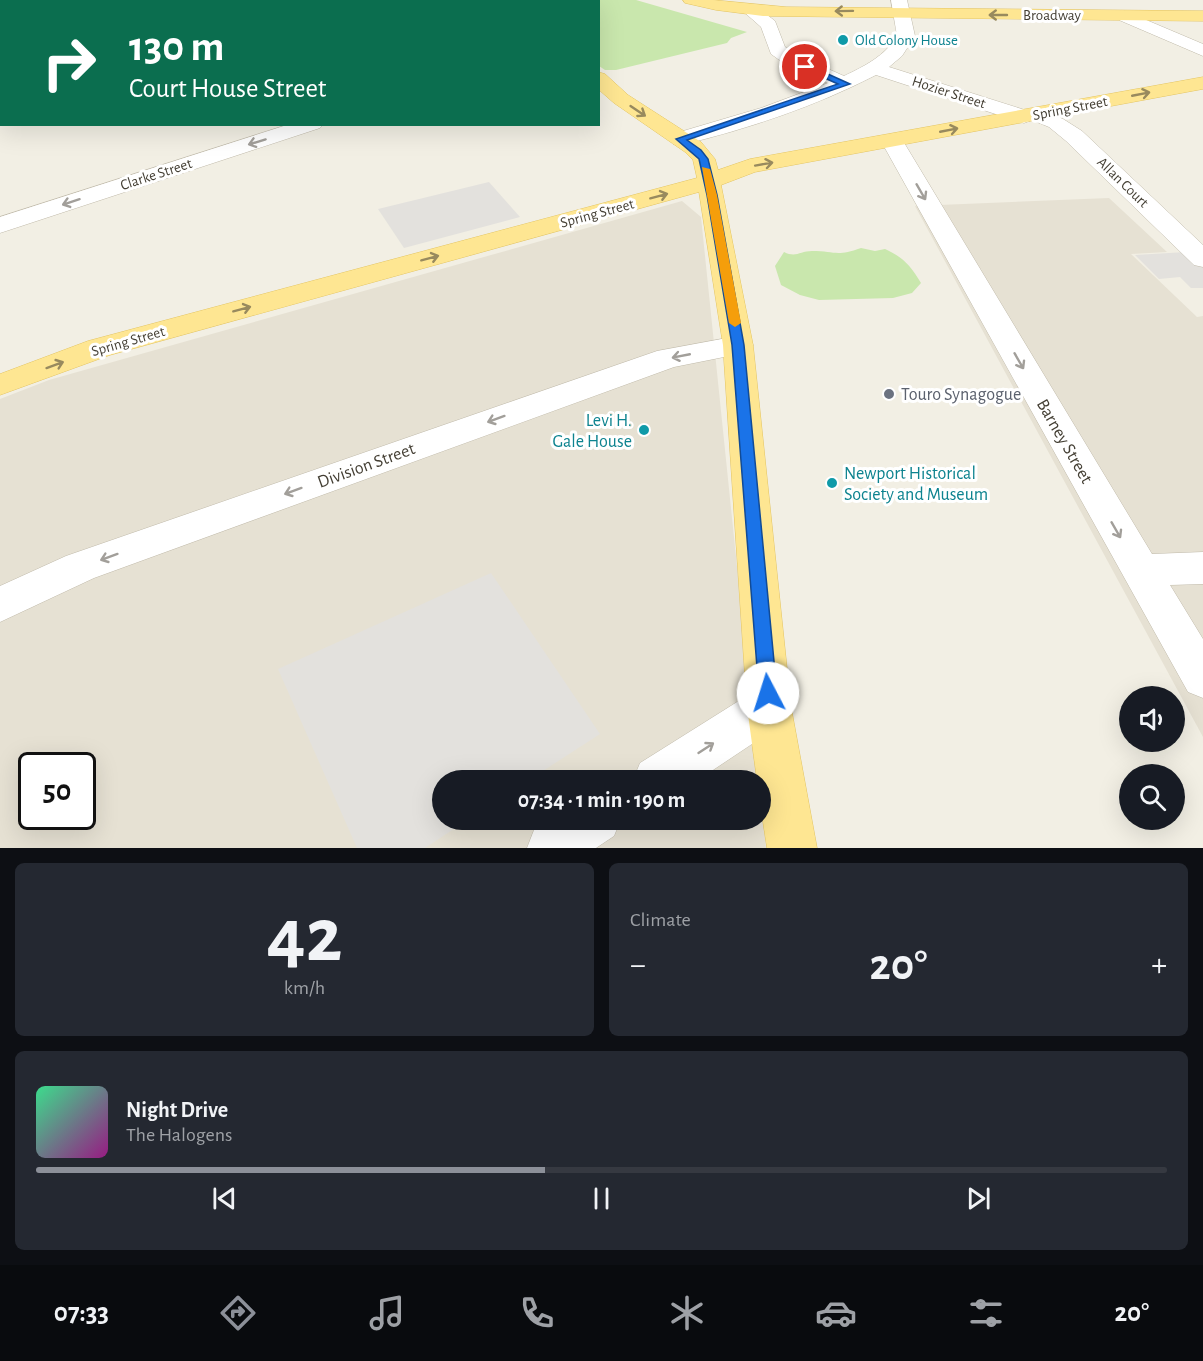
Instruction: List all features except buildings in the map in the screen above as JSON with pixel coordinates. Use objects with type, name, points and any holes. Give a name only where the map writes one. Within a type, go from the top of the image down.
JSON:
[{"type":"main road","name":"Broadway","points":[[701,1],[752,12],[900,6],[1125,16],[1203,16]]},
{"type":"main road","points":[[600,80],[621,99],[702,155],[738,345],[769,707],[792,848]]},
{"type":"main road","name":"Spring Street","points":[[0,385],[99,348],[708,182],[750,166],[1203,83]]},
{"type":"street","points":[[681,139],[846,84],[874,68],[900,47],[906,36],[900,6]]},
{"type":"street","points":[[752,12],[769,25],[777,50],[792,60],[846,84]]},
{"type":"street","points":[[1125,16],[1203,51]]},
{"type":"street","name":"Hozier Street","points":[[874,68],[1030,115]]},
{"type":"street","name":"Allan Court","points":[[1030,115],[1056,123],[1074,136],[1203,259]]},
{"type":"street","name":"Clarke Street","points":[[0,225],[307,126]]},
{"type":"street","name":"Barney Street","points":[[892,141],[1203,678]]},
{"type":"street","name":"Division Street","points":[[0,606],[80,567],[657,362],[738,345]]},
{"type":"street","points":[[1140,570],[1203,568]]},
{"type":"street","points":[[672,770],[769,707]]},
{"type":"street","points":[[552,848],[580,830]]},
{"type":"shaded area","points":[[489,182],[520,217],[404,248],[378,209]]},
{"type":"shaded area","points":[[1109,198],[1167,252],[1131,254],[1197,317],[1203,316],[1203,737],[1185,704],[1185,686],[1175,686],[915,206]]},
{"type":"shaded area","points":[[682,201],[701,217],[758,770],[432,770],[432,830],[764,830],[766,848],[0,848],[0,399],[49,380]]},
{"type":"shaded area","points":[[1203,251],[1203,288],[1191,288],[1180,277],[1159,279],[1135,255]]},
{"type":"shaded area","points":[[491,573],[600,734],[544,770],[432,770],[432,830],[452,830],[425,848],[357,848],[278,669]]},
{"type":"green space","points":[[600,0],[636,0],[747,32],[731,38],[727,43],[616,70],[605,70],[600,67]]},
{"type":"green space","points":[[861,248],[875,251],[885,249],[897,255],[914,272],[921,283],[912,293],[893,298],[819,300],[800,295],[781,285],[775,266],[784,252],[792,254],[808,251],[841,253]]},
{"type":"slow traffic","points":[[706,169],[735,323]]},
{"type":"place","name":"Old Colony House","points":[[843,40]]},
{"type":"place","name":"Touro Synagogue","points":[[889,394]]},
{"type":"place","name":"Levi H. Gale House","points":[[644,430]]},
{"type":"place","name":"Newport Historical Society and Museum","points":[[832,483]]},
{"type":"route","points":[[768,693],[738,345],[704,159],[693,147],[681,139],[819,95],[846,84],[805,67]]}]
